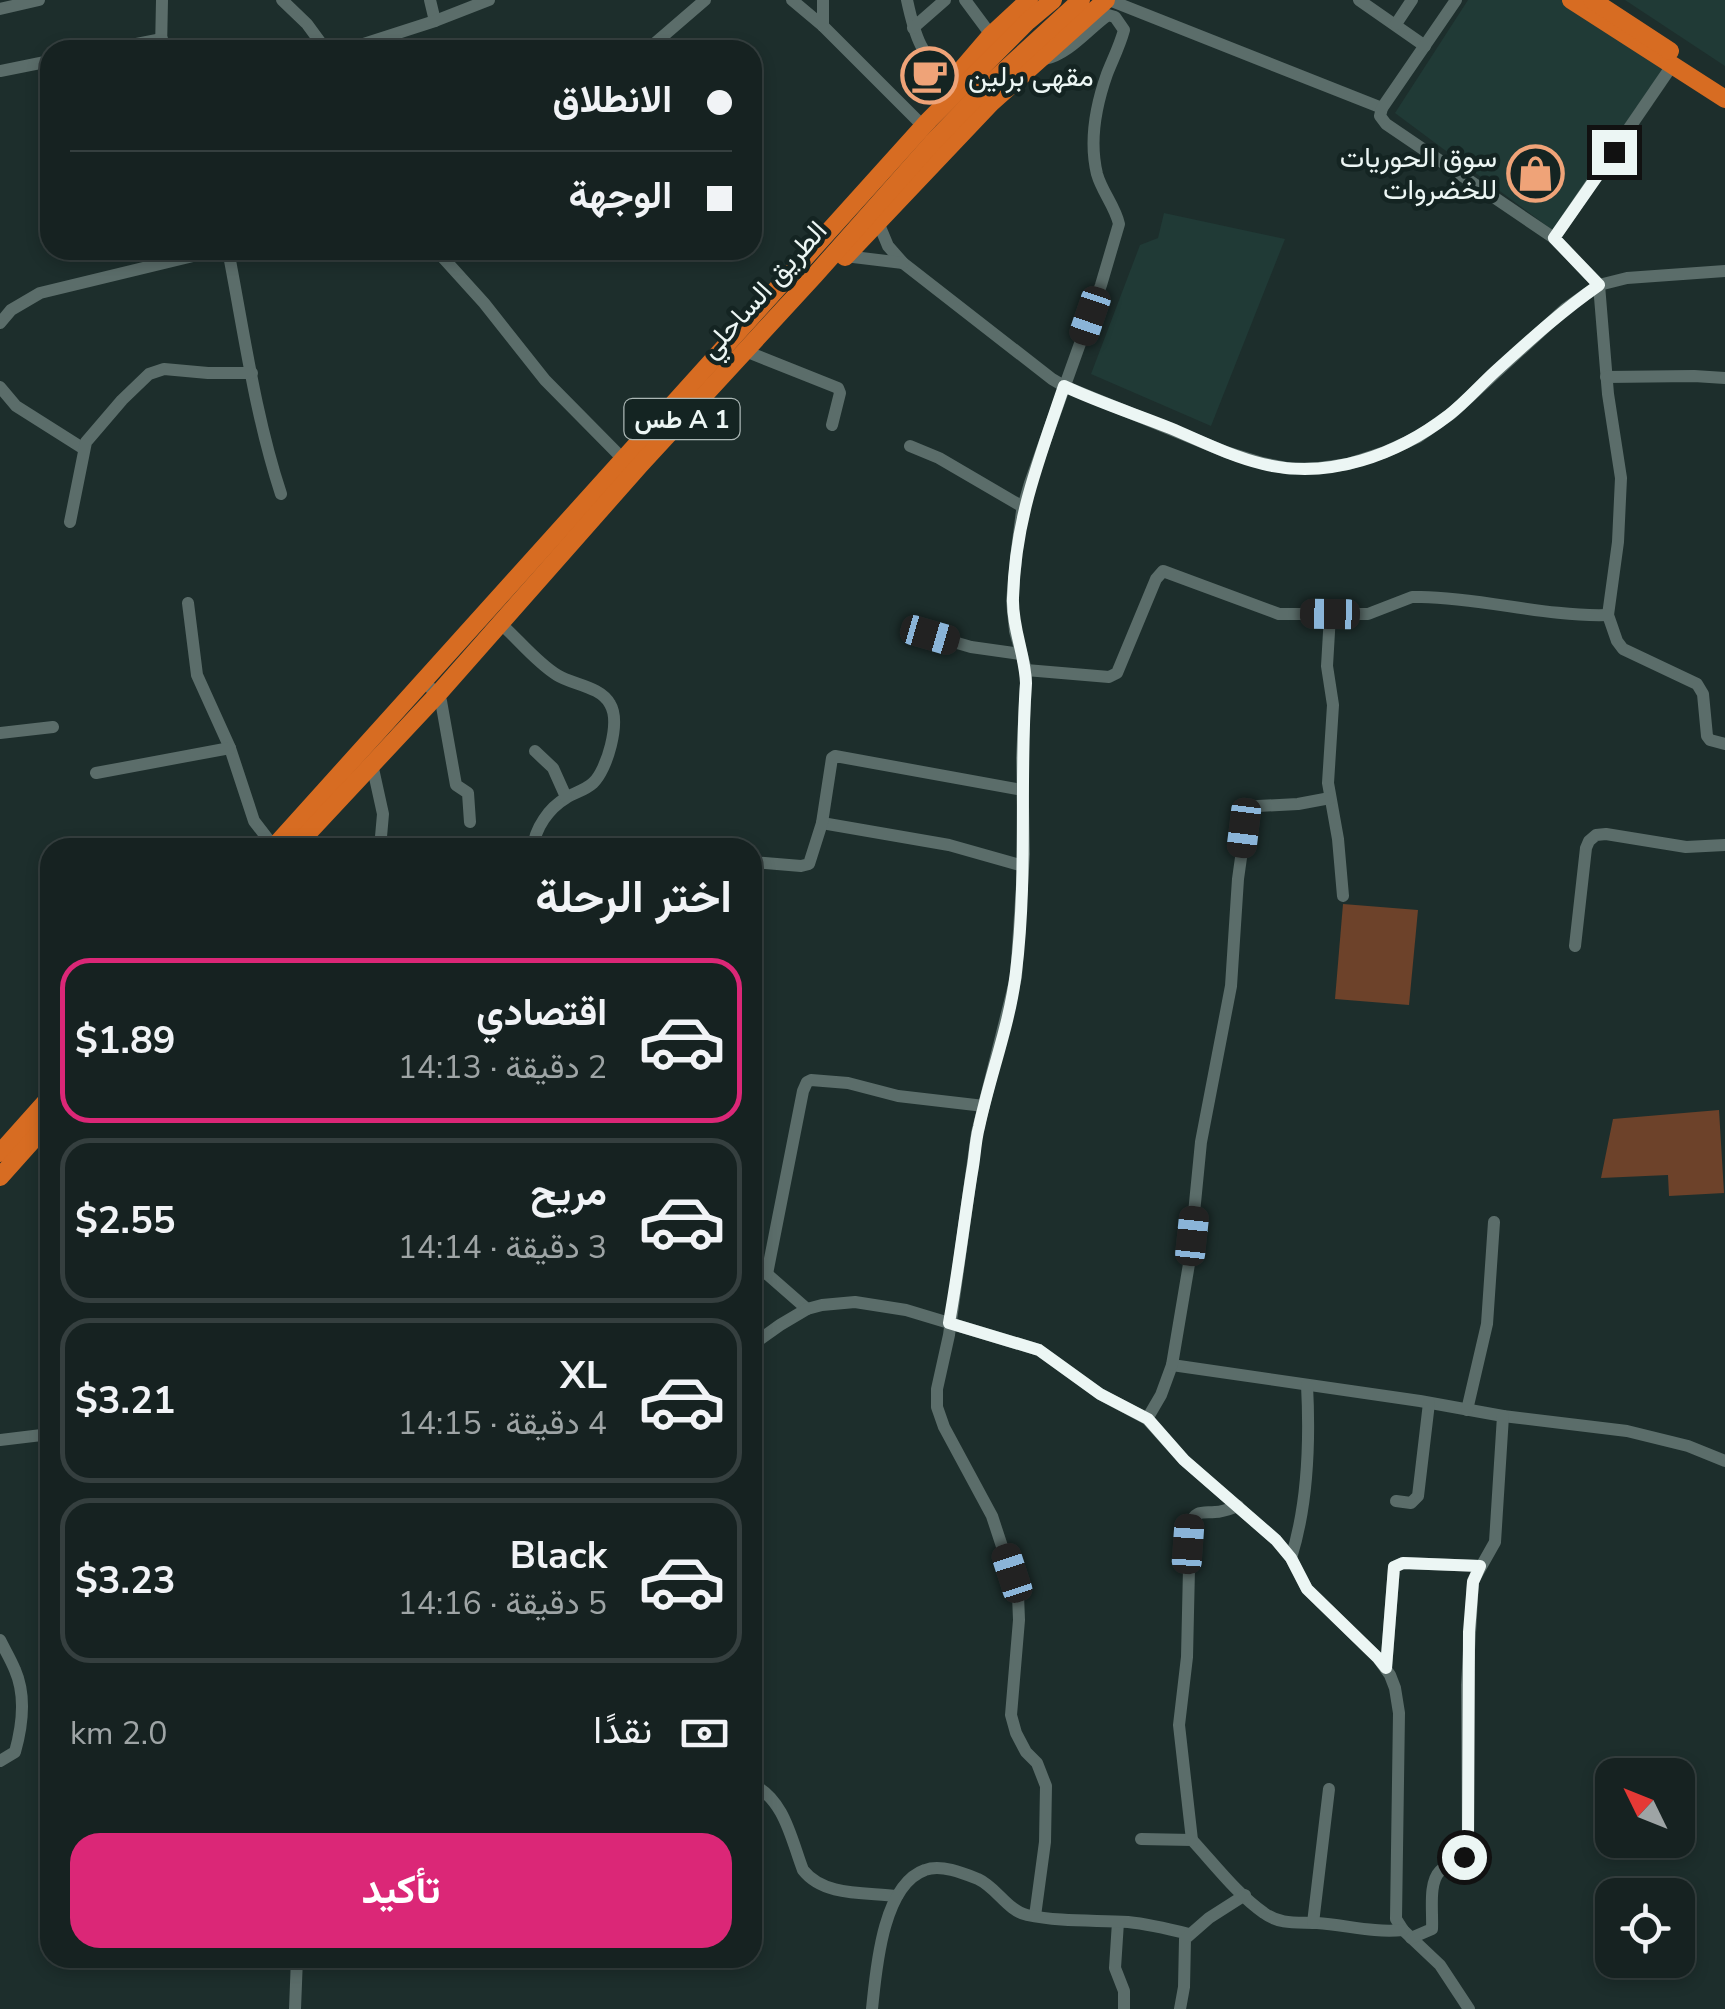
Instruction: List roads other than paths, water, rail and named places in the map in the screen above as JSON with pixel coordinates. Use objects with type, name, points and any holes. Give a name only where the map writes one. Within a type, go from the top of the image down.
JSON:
[{"type":"highway","points":[[907,145],[918,122],[949,83],[1028,0]]},
{"type":"highway","name":"الطريق الساحلي","points":[[301,838],[347,777],[372,764],[622,458],[907,145],[974,74],[1053,0]]},
{"type":"highway","name":"الطريق الساحلي","points":[[283,838],[500,623],[982,90],[1081,0]]},
{"type":"highway","points":[[815,275],[830,270],[846,256],[950,143],[1038,59],[1108,0]]},
{"type":"highway","points":[[1570,0],[1725,98]]},
{"type":"highway","points":[[1592,0],[1725,88]]},
{"type":"highway","points":[[0,1152],[40,1108]]},
{"type":"highway","points":[[0,1136],[21,1130]]},
{"type":"highway","points":[[0,1177],[40,1132]]},
{"type":"street","points":[[0,9],[39,0]]},
{"type":"street","points":[[162,0],[162,40]]},
{"type":"street","points":[[282,0],[319,40]]},
{"type":"street","points":[[430,0],[435,20]]},
{"type":"street","points":[[375,40],[488,0]]},
{"type":"street","points":[[659,40],[705,0]]},
{"type":"street","points":[[792,0],[918,122]]},
{"type":"street","points":[[823,0],[823,26]]},
{"type":"street","points":[[907,0],[922,50],[949,83]]},
{"type":"street","points":[[913,28],[945,0]]},
{"type":"street","points":[[965,0],[991,35]]},
{"type":"street","points":[[1108,0],[1382,108]]},
{"type":"street","points":[[1358,0],[1425,46]]},
{"type":"street","points":[[1396,24],[1412,0]]},
{"type":"street","points":[[1456,0],[1380,116],[1386,124],[1554,238],[1599,285],[1620,478],[1618,542],[1608,616],[1623,649],[1697,684],[1704,694],[1708,738],[1725,744]]},
{"type":"street","points":[[1035,1916],[1045,1842],[1046,1786],[1037,1763],[1016,1733],[1011,1715],[1018,1595],[992,1516],[944,1427],[937,1389],[947,1348],[977,1132],[1016,977],[1023,866],[1026,670],[1015,631],[1012,601],[1016,549],[1024,507],[1118,232],[1118,217],[1095,168],[1094,145],[1095,117],[1124,30],[1115,17],[1108,16],[1051,59],[1038,59]]},
{"type":"street","points":[[0,71],[40,63]]},
{"type":"street","points":[[1554,238],[1671,66]]},
{"type":"street","points":[[878,222],[888,246],[903,263],[1052,379],[1226,452],[1291,469],[1348,464],[1418,437],[1452,413],[1565,309],[1599,285],[1627,278],[1725,270]]},
{"type":"street","points":[[846,256],[903,263]]},
{"type":"street","points":[[0,323],[11,310],[40,293],[177,260]]},
{"type":"street","points":[[230,260],[266,447],[281,494]]},
{"type":"street","points":[[445,260],[545,380],[622,458]]},
{"type":"street","points":[[745,351],[838,388],[832,425]]},
{"type":"street","points":[[70,522],[86,442],[150,374],[164,369],[252,373]]},
{"type":"street","points":[[1606,376],[1725,378]]},
{"type":"street","points":[[0,387],[16,406],[84,449]]},
{"type":"street","points":[[910,446],[940,458],[1024,507]]},
{"type":"street","points":[[1026,670],[1109,677],[1117,674],[1163,571],[1279,614],[1368,614],[1421,597],[1608,616]]},
{"type":"street","points":[[188,603],[197,676],[230,748],[254,821],[266,838]]},
{"type":"street","points":[[1330,614],[1327,666],[1333,705],[1328,784],[1343,896]]},
{"type":"street","points":[[500,623],[552,672],[603,696],[612,706],[615,719],[598,777],[545,816],[535,838]]},
{"type":"street","points":[[930,635],[1021,654]]},
{"type":"street","points":[[431,688],[443,708],[456,785],[468,793],[470,822]]},
{"type":"street","points":[[0,733],[53,727]]},
{"type":"street","points":[[96,772],[230,748]]},
{"type":"street","points":[[535,751],[553,768],[566,798]]},
{"type":"street","points":[[762,863],[809,864],[822,823],[835,756],[1022,790]]},
{"type":"street","points":[[372,764],[383,814],[382,838]]},
{"type":"street","points":[[1148,1419],[1172,1365],[1189,1264],[1201,1142],[1231,986],[1238,879],[1248,815],[1251,808],[1258,806],[1330,798]]},
{"type":"street","points":[[822,823],[950,845],[1023,866]]},
{"type":"street","points":[[1574,946],[1586,848],[1596,835],[1686,848],[1725,845]]},
{"type":"street","points":[[767,1274],[807,1082],[848,1083],[898,1096],[984,1106]]},
{"type":"street","points":[[1467,1410],[1486,1324],[1494,1222]]},
{"type":"street","points":[[762,1271],[807,1309]]},
{"type":"street","points":[[762,1338],[807,1309],[839,1302],[906,1310],[1039,1350],[1100,1394],[1148,1419],[1184,1460],[1276,1540],[1291,1558],[1307,1589],[1378,1658],[1396,1688],[1396,1919],[1440,1966],[1470,2009]]},
{"type":"street","points":[[1172,1365],[1627,1431],[1725,1460]]},
{"type":"street","points":[[1291,1558],[1298,1534],[1306,1465],[1307,1385]]},
{"type":"street","points":[[1396,1502],[1411,1503],[1418,1496],[1429,1403]]},
{"type":"street","points":[[1238,1506],[1200,1512],[1190,1524],[1188,1657],[1180,1724],[1192,1840],[1274,1919],[1407,1934],[1432,1929],[1434,1880],[1468,1852],[1469,1632],[1473,1582],[1495,1542],[1503,1416]]},
{"type":"street","points":[[0,1440],[40,1435]]},
{"type":"street","points":[[1386,1668],[1394,1567],[1403,1563],[1480,1566]]},
{"type":"street","points":[[0,1640],[16,1670],[21,1720],[15,1752],[0,1761]]},
{"type":"street","points":[[762,1789],[776,1802],[810,1879],[833,1890],[897,1896]]},
{"type":"street","points":[[1313,1923],[1329,1789]]},
{"type":"street","points":[[1141,1839],[1192,1840]]},
{"type":"street","points":[[872,2009],[888,1915],[897,1896],[925,1870],[950,1870],[979,1880],[1025,1915],[1118,1922],[1189,1934]]},
{"type":"street","points":[[1180,2009],[1184,1946],[1189,1934],[1245,1895]]},
{"type":"street","points":[[1118,1922],[1115,1968],[1124,1991],[1124,2009]]},
{"type":"street","points":[[295,2009],[297,1968]]},
{"type":"place","name":"مقهى برلين","points":[[929,76]]},
{"type":"place","name":"سوق الحوريات للخضروات","points":[[1536,173]]}]
